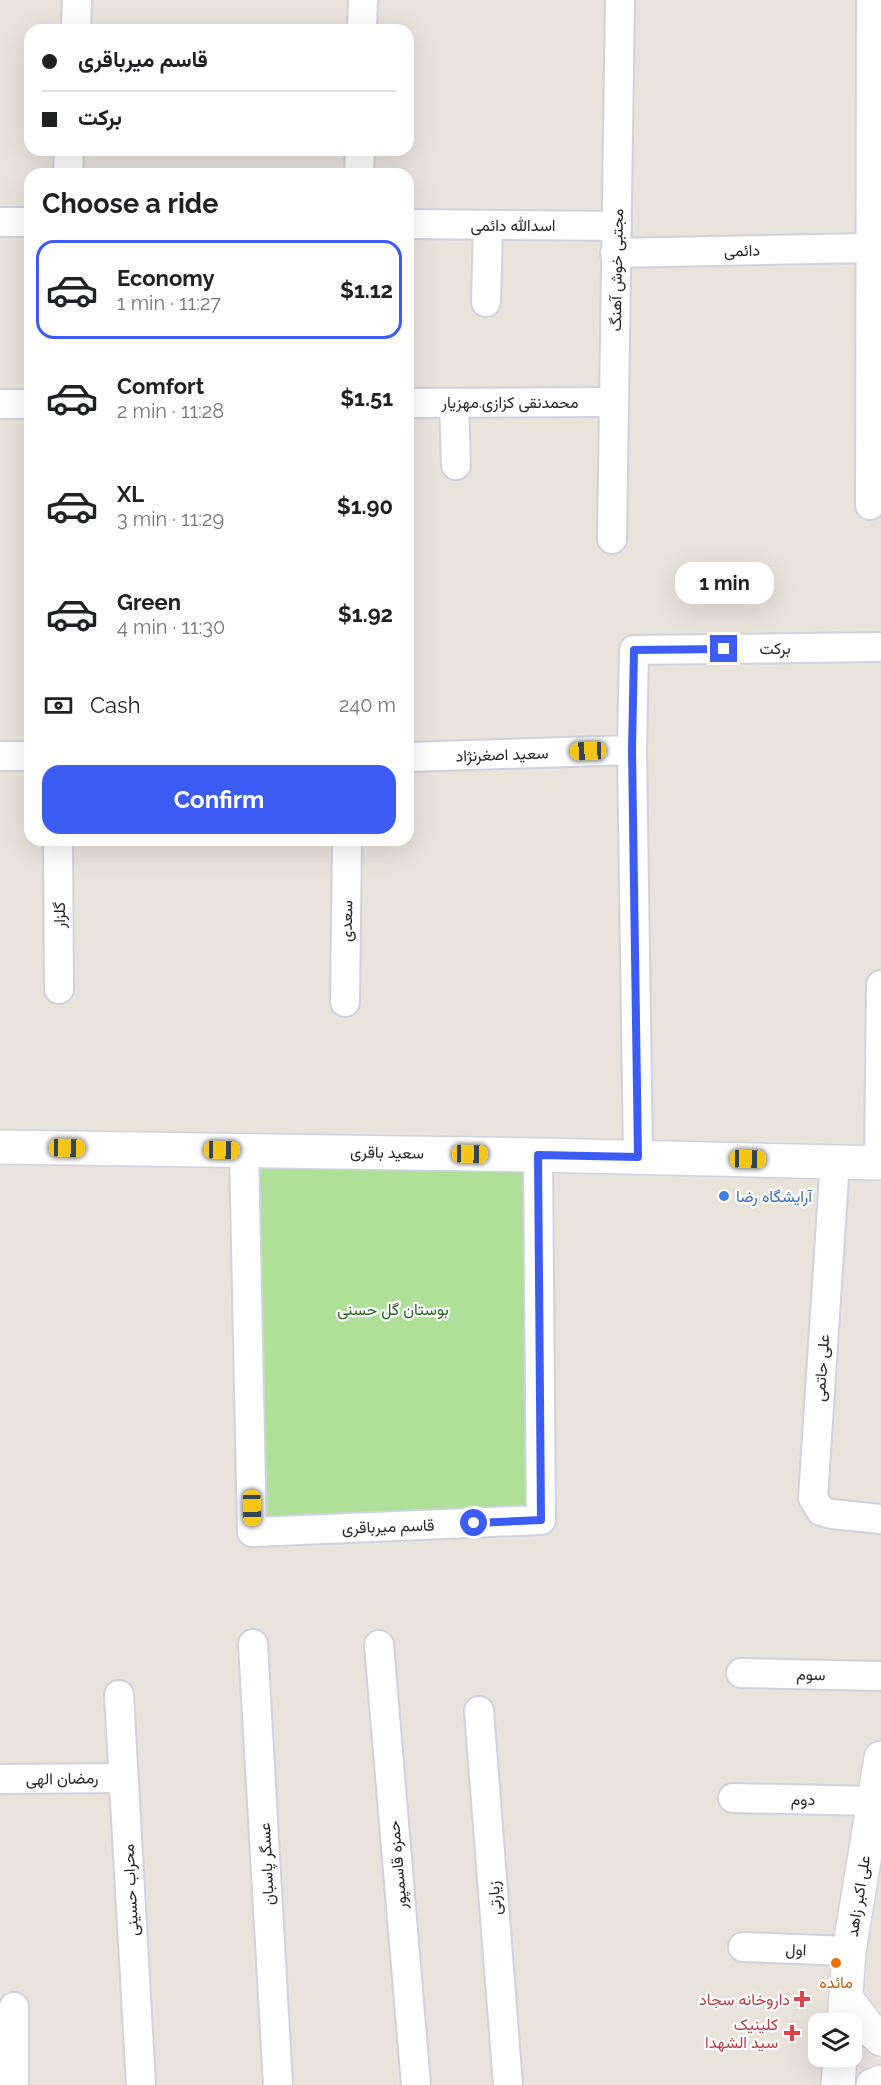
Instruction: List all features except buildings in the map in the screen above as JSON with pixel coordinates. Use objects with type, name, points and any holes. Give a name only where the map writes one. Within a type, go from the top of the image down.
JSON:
[{"type":"street","points":[[76,24],[77,0]]},
{"type":"street","points":[[362,24],[363,0]]},
{"type":"street","name":"مجتبی خوش آهنگ","points":[[612,539],[620,0]]},
{"type":"street","points":[[870,505],[871,0]]},
{"type":"street","points":[[0,236],[0,222],[24,222]]},
{"type":"street","name":"اسدالله دائمی","points":[[414,224],[488,225],[616,239]]},
{"type":"street","points":[[486,302],[488,225]]},
{"type":"street","name":"دائمی","points":[[616,239],[869,248]]},
{"type":"street","name":"محمدنقی کزازی.مهزیار","points":[[414,403],[613,402]]},
{"type":"street","points":[[454,403],[456,465]]},
{"type":"street","points":[[0,404],[24,404]]},
{"type":"street","name":"برکت","points":[[632,750],[634,650],[881,647]]},
{"type":"street","points":[[632,750],[638,1157]]},
{"type":"street","name":"سعید اصغرنژاد","points":[[414,756],[632,750]]},
{"type":"street","points":[[0,756],[24,756]]},
{"type":"street","name":"گلزار","points":[[58,846],[59,989]]},
{"type":"street","name":"سعدی","points":[[345,1002],[347,846]]},
{"type":"street","points":[[880,1162],[881,986]]},
{"type":"street","name":"سعید باقری","points":[[0,1147],[880,1162]]},
{"type":"street","name":"قاسم میرباقری","points":[[244,1150],[252,1532],[541,1520],[538,1155]]},
{"type":"street","name":"علی حاتمی","points":[[836,1161],[813,1498],[821,1511],[881,1519]]},
{"type":"street","name":"عسگر پاسبان","points":[[253,1644],[278,2085]]},
{"type":"street","name":"حمزه قاسمپور","points":[[378,1645],[416,2085]]},
{"type":"street","name":"سوم","points":[[741,1672],[881,1676]]},
{"type":"street","name":"محراب حسینی","points":[[119,1695],[141,2085]]},
{"type":"street","name":"زیارتی","points":[[479,1711],[508,2085]]},
{"type":"street","name":"علی اکبر زاهد","points":[[881,1758],[849,1951],[845,2011],[881,2039]]},
{"type":"street","name":"رمضان الهی","points":[[0,1779],[123,1778]]},
{"type":"street","name":"دوم","points":[[733,1798],[874,1801]]},
{"type":"street","name":"اول","points":[[743,1947],[849,1951]]},
{"type":"street","points":[[14,2007],[14,2085]]},
{"type":"street","points":[[837,2085],[839,2067]]},
{"type":"street","points":[[873,2085],[881,2082]]},
{"type":"green space","name":"بوستان گل حسنی","points":[[253,1159],[529,1163],[532,1512],[259,1520]]},
{"type":"place","name":"آرایشگاه رضا","points":[[724,1196]]},
{"type":"place","name":"مائده","points":[[836,1963]]},
{"type":"place","name":"داروخانه سجاد","points":[[802,1999]]},
{"type":"place","name":"کلینیک سید الشهدا","points":[[792,2033]]},
{"type":"route","points":[[474,1523],[541,1520],[538,1155],[638,1157],[632,750],[634,650],[724,649]]}]
